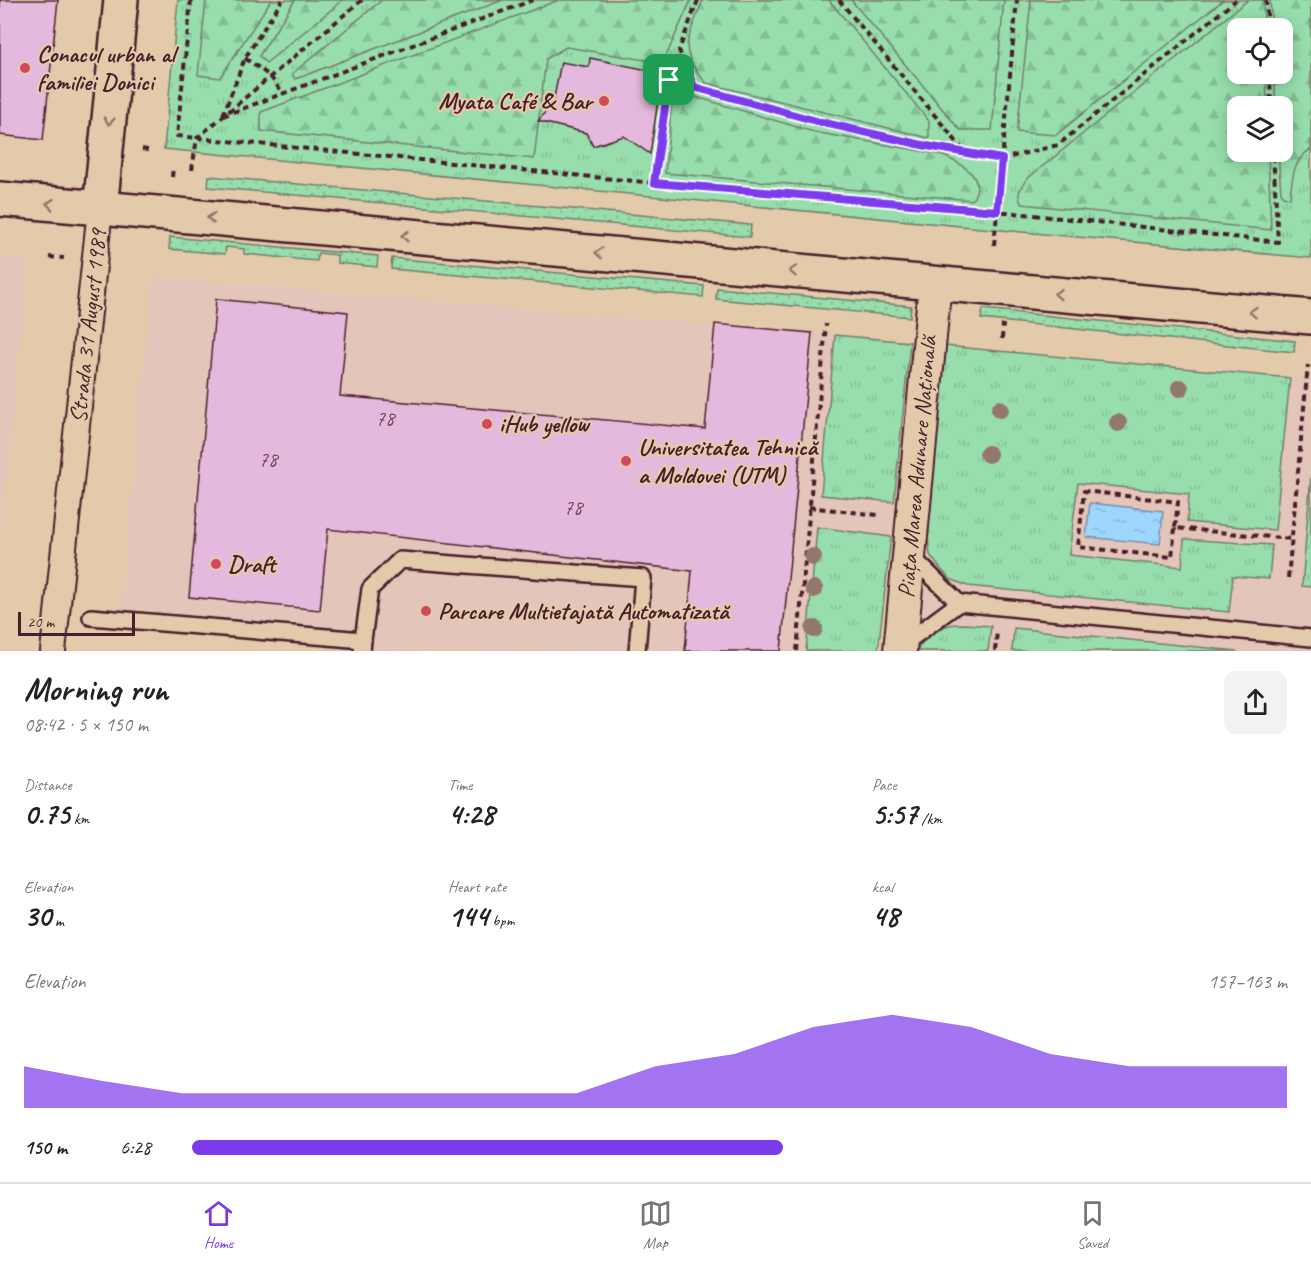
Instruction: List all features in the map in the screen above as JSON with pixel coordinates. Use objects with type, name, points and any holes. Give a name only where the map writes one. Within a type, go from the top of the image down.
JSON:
[{"type":"main road","name":"Strada 31 August 1989","points":[[100,208],[121,0]]},
{"type":"main road","points":[[0,199],[1311,317]]},
{"type":"street","name":"Strada 31 August 1989","points":[[53,651],[100,208]]},
{"type":"street","name":"Piața Marea Adunare Națională","points":[[900,649],[935,284]]},
{"type":"lane","points":[[909,554],[959,603],[1311,638]]},
{"type":"lane","points":[[91,617],[363,646],[370,589],[400,560],[643,578],[637,651]]},
{"type":"lane","points":[[900,649],[959,603]]},
{"type":"path","points":[[191,0],[177,136],[654,183],[997,211],[1278,242],[1274,162]]},
{"type":"path","points":[[223,116],[245,58],[282,0]]},
{"type":"path","points":[[192,170],[197,138],[362,0]]},
{"type":"path","points":[[223,116],[533,0]]},
{"type":"path","points":[[698,0],[679,50],[694,87],[820,122],[927,146],[1002,159],[1058,145],[1236,0]]},
{"type":"path","points":[[838,0],[967,153]]},
{"type":"path","points":[[994,245],[1017,0]]},
{"type":"path","points":[[1266,0],[1267,18]]},
{"type":"path","points":[[245,58],[270,76],[283,94]]},
{"type":"path","points":[[654,183],[669,80],[686,68]]},
{"type":"path","points":[[797,651],[826,324]]},
{"type":"path","points":[[1288,578],[1308,365]]},
{"type":"path","points":[[1084,491],[1178,502],[1175,528],[1172,557],[1078,546],[1084,491]]},
{"type":"path","points":[[809,507],[912,518]]},
{"type":"path","points":[[1175,528],[1292,539]]},
{"type":"shaded area","points":[[0,256],[28,258],[0,543]]},
{"type":"shaded area","name":"Universitatea Tehnică a Moldovei (UTM)","points":[[152,276],[910,342],[877,651],[339,651],[341,629],[121,609]]},
{"type":"shaded area","points":[[945,346],[1311,379],[1311,651],[909,651],[928,538]]},
{"type":"green space","points":[[178,0],[1311,0],[1311,258],[164,149]]},
{"type":"green space","points":[[206,0],[271,0],[220,78],[198,75]]},
{"type":"green space","points":[[295,0],[343,0],[266,63],[259,56]]},
{"type":"green space","points":[[382,0],[503,0],[295,79],[292,74]]},
{"type":"green space","points":[[559,0],[691,0],[663,63],[566,47],[546,59],[534,159],[261,131],[261,112]]},
{"type":"green space","points":[[703,0],[829,0],[929,121],[929,138],[706,83],[696,70],[687,50],[691,29]]},
{"type":"green space","points":[[851,0],[1004,0],[992,130],[960,130]]},
{"type":"green space","points":[[1031,0],[1223,0],[1056,135],[1017,132]]},
{"type":"green space","points":[[1248,0],[1263,0],[1264,18],[1227,18],[1227,84],[1266,84],[1267,96],[1227,96],[1227,162],[1268,162],[1271,230],[1022,204],[1019,194],[1027,179]]},
{"type":"green space","points":[[1270,0],[1311,0],[1311,149],[1300,158],[1297,164],[1290,198],[1283,196],[1281,192],[1279,162],[1293,162],[1293,96],[1275,96],[1275,84],[1293,84],[1293,18],[1271,18]]},
{"type":"green space","points":[[673,90],[814,132],[938,154],[962,165],[969,171],[977,184],[976,191],[972,200],[665,173]]},
{"type":"green space","points":[[209,176],[751,225],[750,237],[208,187]]},
{"type":"green space","points":[[170,237],[378,256],[377,267],[337,263],[337,255],[318,253],[317,261],[244,254],[244,249],[226,247],[225,254],[169,249]]},
{"type":"green space","points":[[392,258],[704,286],[703,297],[391,269]]},
{"type":"green space","points":[[717,288],[911,306],[910,317],[716,299]]},
{"type":"green space","points":[[983,309],[1295,341],[1294,352],[981,319]]},
{"type":"green space","points":[[835,335],[910,342],[894,502],[821,495]]},
{"type":"green space","points":[[945,346],[1290,378],[1275,530],[1187,522],[1189,494],[1078,483],[1069,555],[1182,567],[1184,539],[1272,545],[1269,579],[1233,576],[1229,612],[968,586],[950,579],[930,555],[928,539]]},
{"type":"green space","points":[[1311,475],[1311,587],[1302,586]]},
{"type":"green space","points":[[817,527],[891,537],[878,651],[806,651]]},
{"type":"green space","points":[[949,625],[991,626],[988,651],[917,651],[930,635],[940,629]]},
{"type":"green space","points":[[1014,628],[1237,651],[1012,651]]},
{"type":"water","points":[[1090,503],[1163,511],[1160,544],[1086,537]]},
{"type":"building","name":"Conacul urban al familiei Donici","points":[[0,0],[58,0],[43,140],[0,135]]},
{"type":"building","points":[[590,58],[662,73],[650,154],[624,136],[593,146],[586,133],[538,121],[553,103],[561,62],[589,67]]},
{"type":"building","points":[[216,299],[348,312],[340,396],[705,429],[715,324],[812,333],[781,651],[685,651],[692,571],[328,529],[320,610],[189,597]]},
{"type":"place","name":"Conacul urban al familiei Donici","points":[[25,68]]},
{"type":"place","name":"Myata Café & Bar","points":[[604,101]]},
{"type":"place","name":"iHub yellow","points":[[487,424]]},
{"type":"place","name":"Universitatea Tehnică a Moldovei (UTM)","points":[[626,461]]},
{"type":"place","name":"Draft","points":[[216,564]]},
{"type":"place","name":"Parcare Multietajată Automatizată","points":[[426,611]]},
{"type":"route","points":[[686,68],[694,87],[820,122],[927,146],[1002,159],[997,211],[654,183],[669,80],[686,68]]}]
